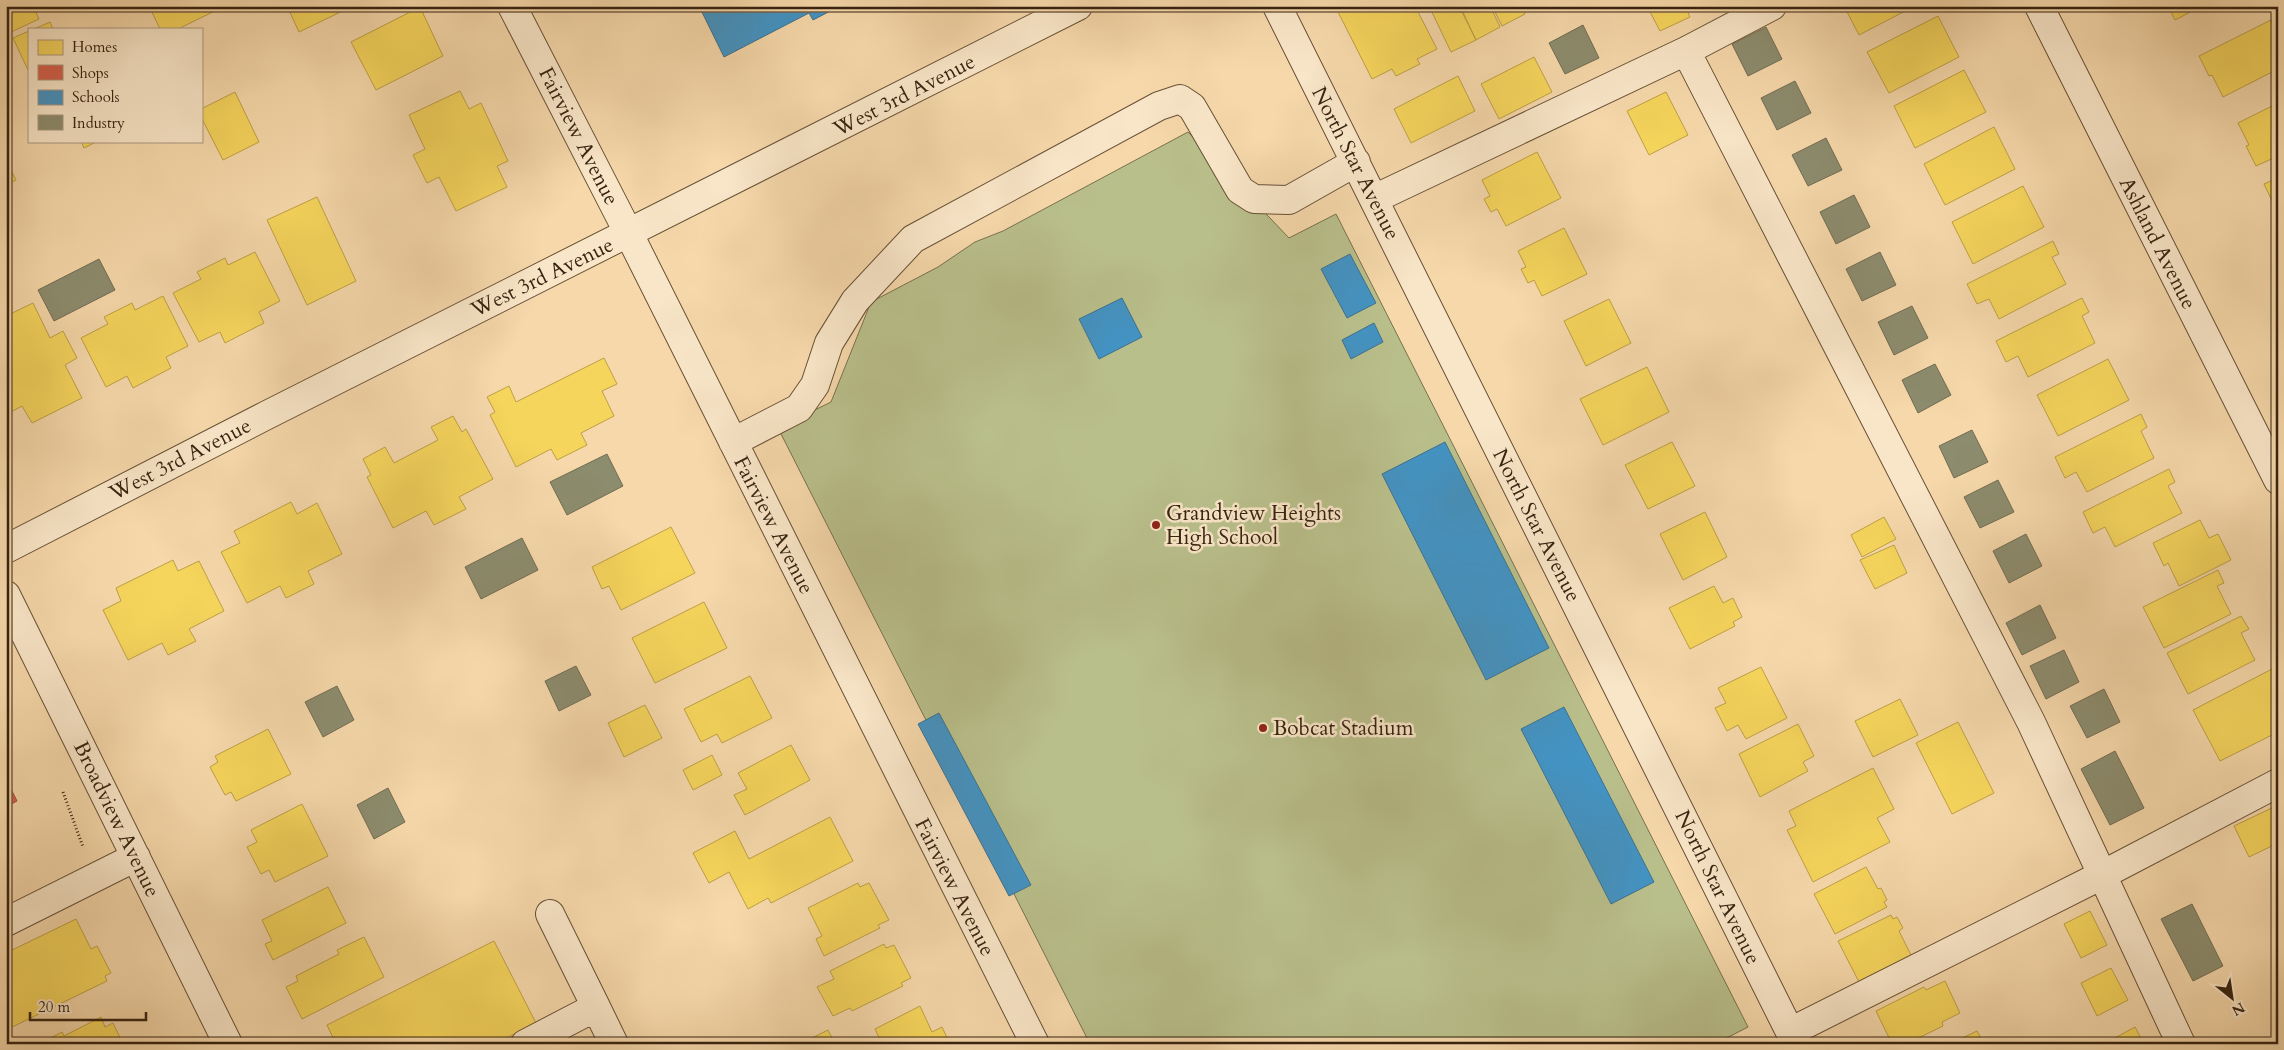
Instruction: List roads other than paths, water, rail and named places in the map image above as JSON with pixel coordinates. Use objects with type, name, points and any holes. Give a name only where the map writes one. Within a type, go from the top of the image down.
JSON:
[{"type":"street","name":"Fairview Avenue","points":[[512,6],[629,234],[1035,1044]]},
{"type":"street","name":"West 3rd Avenue","points":[[6,549],[284,406],[629,234],[1078,6]]},
{"type":"street","name":"North Star Avenue","points":[[1277,6],[1793,1038]]},
{"type":"street","points":[[1374,199],[1686,51],[1772,6]]},
{"type":"street","name":"Ashland Avenue","points":[[2039,6],[2278,480]]},
{"type":"street","points":[[1686,51],[2030,722],[2181,1044]]},
{"type":"street","points":[[733,442],[799,408],[815,385],[829,343],[855,301],[912,239],[1159,106],[1180,99],[1192,107],[1240,190],[1254,199],[1289,200],[1356,162]]},
{"type":"street","name":"Broadview Avenue","points":[[6,595],[228,1044]]},
{"type":"street","points":[[1793,1038],[2278,783]]},
{"type":"street","points":[[6,922],[136,857]]},
{"type":"street","points":[[550,914],[614,1044]]},
{"type":"street","points":[[525,1044],[596,1007]]},
{"type":"place","name":"Grandview Heights High School","points":[[1156,525]]},
{"type":"place","name":"Bobcat Stadium","points":[[1263,728]]}]
